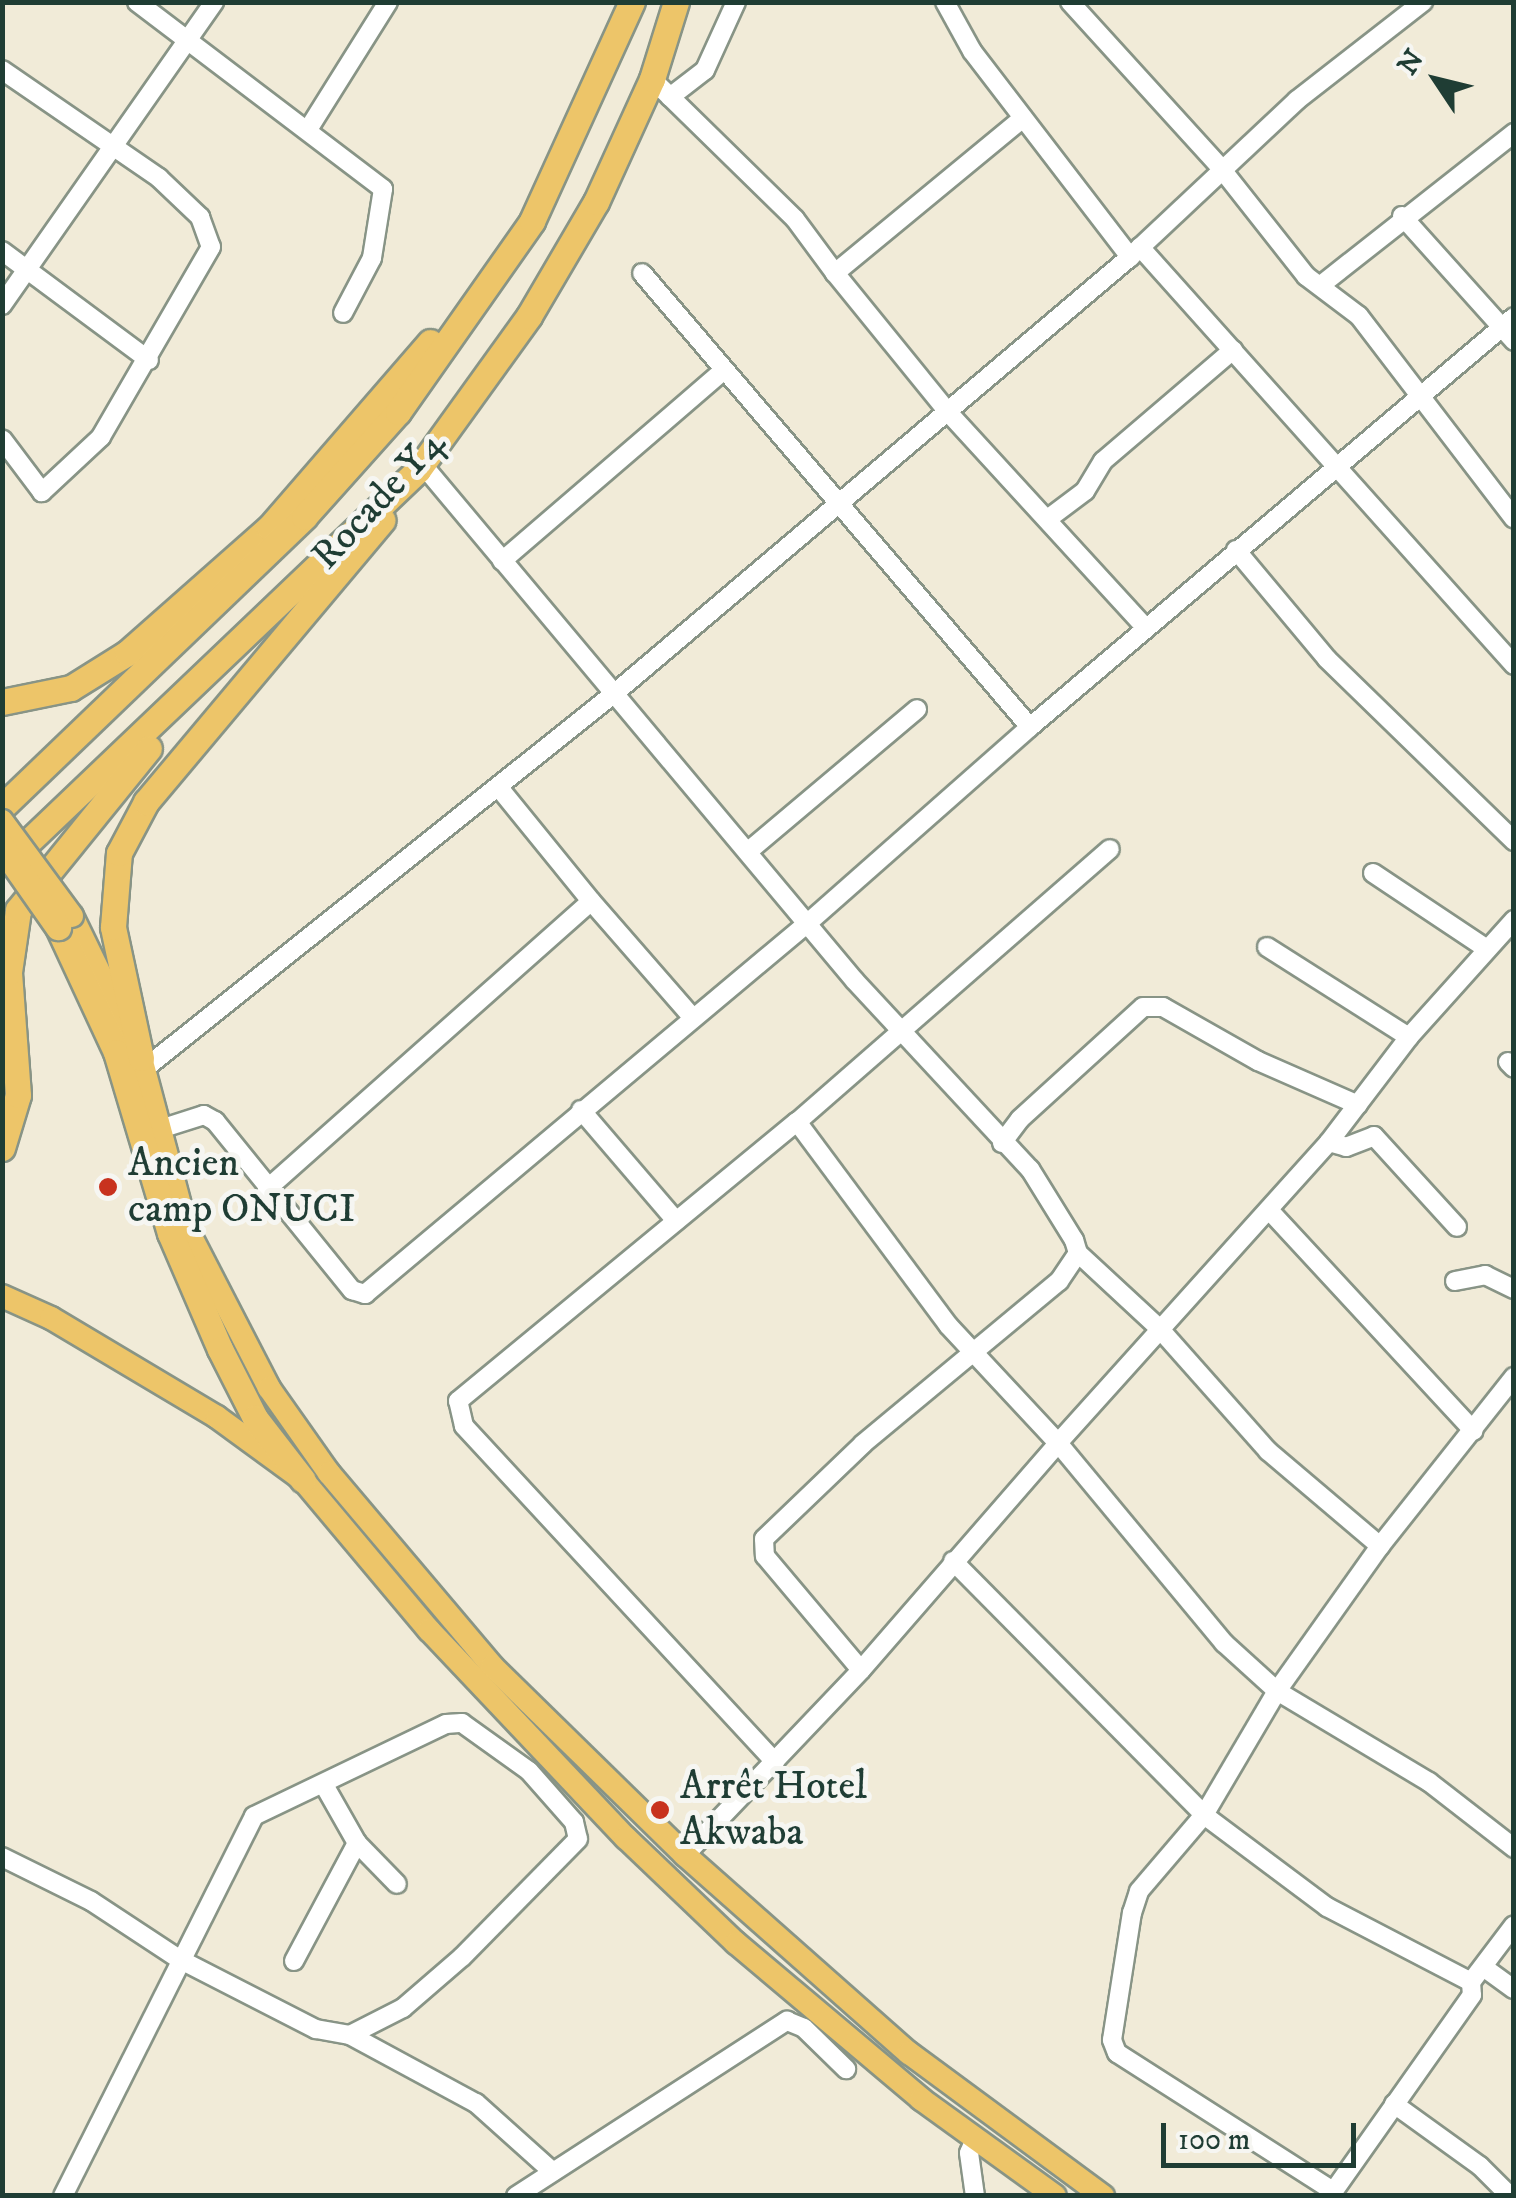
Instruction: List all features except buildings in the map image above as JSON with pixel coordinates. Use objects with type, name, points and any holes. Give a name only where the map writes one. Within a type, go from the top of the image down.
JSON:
[{"type":"highway","name":"Rocade Y4","points":[[4,809],[304,518],[398,412],[490,289],[571,148],[632,2]]},
{"type":"highway","name":"Rocade Y4","points":[[2,866],[420,467],[529,316],[661,88],[676,2]]},
{"type":"highway","points":[[2,702],[70,688],[127,654],[269,528],[370,419],[571,148]]},
{"type":"highway","points":[[142,1064],[113,927],[119,853],[146,802],[354,562],[420,467]]},
{"type":"highway","points":[[2,1148],[18,1095],[9,972],[18,910],[56,855],[234,648]]},
{"type":"highway","points":[[2,847],[65,922],[116,1052],[170,1233],[220,1350],[255,1418],[304,1480]]},
{"type":"highway","points":[[2,1087],[2,1104]]},
{"type":"main road","points":[[4,809],[142,1064],[156,1130],[186,1228],[269,1388],[329,1473],[492,1666],[685,1856],[909,2052],[1103,2196]]},
{"type":"main road","points":[[2,1296],[52,1318],[217,1417],[304,1480],[429,1630],[626,1838],[820,2018],[1055,2196]]},
{"type":"street","points":[[137,2],[309,128],[383,189],[372,258],[343,313]]},
{"type":"street","points":[[2,304],[214,2]]},
{"type":"street","points":[[309,128],[388,2]]},
{"type":"street","points":[[736,2],[705,70],[661,88],[795,218],[834,273],[947,411],[1050,518],[1146,628]]},
{"type":"street","points":[[945,2],[1023,118],[1135,252],[1233,350],[1514,665]]},
{"type":"street","points":[[1070,2],[1220,167],[1248,210],[1321,286],[1359,316],[1514,520]]},
{"type":"street","points":[[142,1064],[500,789],[1135,252],[1220,167],[1423,2]]},
{"type":"street","points":[[2,70],[111,145],[200,216],[211,247],[101,437],[42,492],[2,439]]},
{"type":"street","points":[[834,273],[1023,118]]},
{"type":"street","points":[[1321,286],[1402,216],[1514,133]]},
{"type":"street","points":[[156,1130],[204,1115],[352,1290],[365,1294],[810,921],[1332,465],[1510,328],[1402,216]]},
{"type":"street","points":[[2,251],[149,360]]},
{"type":"street","points":[[642,273],[1030,727]]},
{"type":"street","points":[[1050,518],[1085,491],[1104,462],[1233,350]]},
{"type":"street","points":[[502,561],[724,370]]},
{"type":"street","points":[[420,467],[613,695],[751,849],[899,1031],[1030,1168],[1078,1253],[1158,1326],[1268,1451],[1380,1546]]},
{"type":"street","points":[[1236,550],[1327,659],[1514,841]]},
{"type":"street","points":[[751,849],[917,709]]},
{"type":"street","points":[[500,789],[693,1018]]},
{"type":"street","points":[[775,1762],[458,1412],[458,1401],[797,1122],[1110,849]]},
{"type":"street","points":[[1373,873],[1487,948]]},
{"type":"street","points":[[267,1190],[591,901]]},
{"type":"street","points":[[685,1856],[862,1670],[1158,1326],[1269,1210],[1358,1106],[1409,1037],[1514,920]]},
{"type":"street","points":[[1268,947],[1409,1037]]},
{"type":"street","points":[[1002,1143],[1142,1007],[1163,1007],[1258,1061],[1358,1106]]},
{"type":"street","points":[[581,1110],[676,1221]]},
{"type":"street","points":[[797,1122],[973,1352],[1058,1443],[1224,1643],[1278,1690],[1429,1782],[1514,1848]]},
{"type":"street","points":[[1328,1142],[1346,1147],[1374,1136],[1457,1227]]},
{"type":"street","points":[[1269,1210],[1474,1431]]},
{"type":"street","points":[[862,1670],[765,1556],[764,1539],[973,1352],[1046,1293],[1078,1253]]},
{"type":"street","points":[[1455,1281],[1485,1275],[1514,1289]]},
{"type":"street","points":[[1514,1377],[1380,1546],[1278,1690],[1204,1814],[1139,1891],[1112,2040],[1116,2053],[1331,2193],[1472,1994],[1479,1976],[1514,1926]]},
{"type":"street","points":[[953,1561],[1204,1814],[1327,1907],[1514,1989]]},
{"type":"street","points":[[63,2196],[254,1816],[446,1724],[462,1723],[529,1772],[574,1822],[578,1839],[462,1957],[403,2008],[350,2035]]},
{"type":"street","points":[[324,1785],[357,1843],[398,1884]]},
{"type":"street","points":[[294,1961],[357,1843]]},
{"type":"street","points":[[2,1857],[90,1900],[179,1959],[316,2029],[350,2035],[476,2103],[553,2172]]},
{"type":"street","points":[[516,2196],[787,2021],[846,2069]]},
{"type":"street","points":[[1394,2104],[1480,2166],[1510,2196]]},
{"type":"street","points":[[975,2139],[968,2154],[976,2196]]},
{"type":"place","name":"Ancien camp ONUCI","points":[[108,1187]]},
{"type":"place","name":"Arrêt Hotel Akwaba","points":[[660,1810]]}]
